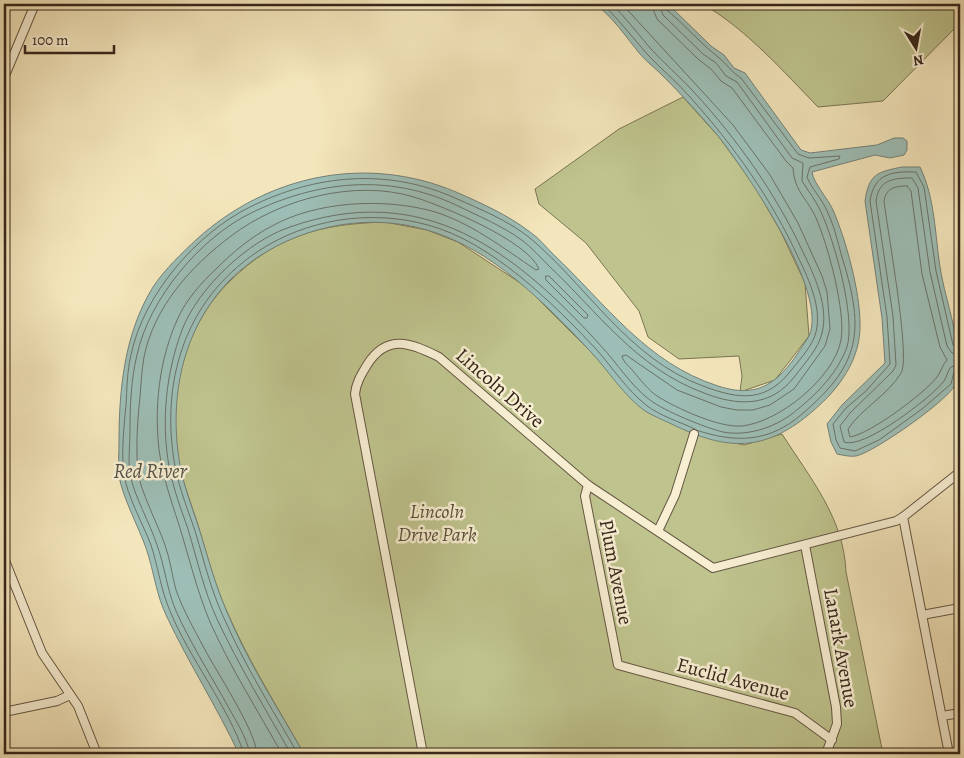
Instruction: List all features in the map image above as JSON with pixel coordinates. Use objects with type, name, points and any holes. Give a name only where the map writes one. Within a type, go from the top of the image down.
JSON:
[{"type":"street","points":[[4,78],[35,4]]},
{"type":"street","name":"Lincoln Drive","points":[[423,754],[355,394],[356,384],[375,352],[387,345],[414,344],[439,357],[588,484],[713,568],[805,546],[903,518],[960,472]]},
{"type":"street","points":[[658,531],[675,495],[694,434]]},
{"type":"street","name":"Plum Avenue","points":[[588,484],[585,496],[618,665]]},
{"type":"street","points":[[903,518],[949,754]]},
{"type":"street","name":"Lanark Avenue","points":[[805,546],[836,707],[837,724],[826,754]]},
{"type":"street","points":[[4,558],[42,653],[83,715],[97,754]]},
{"type":"street","points":[[922,615],[960,608]]},
{"type":"street","name":"Euclid Avenue","points":[[618,665],[795,713],[832,740]]},
{"type":"street","points":[[4,712],[58,701],[70,695]]},
{"type":"street","points":[[942,716],[960,713]]},
{"type":"green space","points":[[703,4],[960,4],[960,23],[883,101],[818,107],[778,65],[735,26]]},
{"type":"green space","points":[[683,97],[719,137],[754,185],[781,232],[805,283],[809,336],[775,380],[740,392],[742,376],[739,356],[679,359],[648,337],[639,311],[586,243],[539,204],[535,189],[619,129]]},
{"type":"green space","name":"Lincoln Drive Park","points":[[385,222],[427,230],[458,242],[525,286],[591,352],[644,410],[694,434],[744,445],[782,434],[824,499],[839,534],[883,754],[304,754],[245,650],[215,581],[180,467],[176,442],[175,416],[177,391],[189,343],[200,321],[213,300],[248,265],[283,243],[320,229]]},
{"type":"water","name":"Red River","points":[[595,4],[668,4],[711,46],[724,55],[734,68],[745,73],[801,150],[810,153],[877,145],[894,138],[903,138],[907,141],[907,150],[904,155],[890,158],[875,155],[812,172],[838,222],[858,296],[859,337],[857,349],[847,372],[823,402],[796,424],[780,433],[764,440],[748,443],[715,441],[678,427],[645,411],[637,405],[590,351],[536,297],[495,264],[451,238],[405,225],[361,223],[339,225],[297,237],[258,257],[234,276],[215,298],[199,322],[188,348],[180,376],[177,405],[177,435],[182,474],[219,593],[235,630],[263,684],[304,754],[239,754],[163,609],[146,548],[119,476],[119,423],[122,383],[129,343],[135,324],[153,287],[163,274],[197,239],[225,217],[255,199],[286,186],[319,177],[353,173],[388,174],[422,180],[475,200],[522,226],[533,234],[628,330],[669,363],[692,376],[735,390],[749,390],[762,387],[782,373],[809,336],[812,316],[807,291],[797,263],[782,233],[748,177],[705,121],[643,57],[602,9]]},
{"type":"water","points":[[902,167],[920,167],[929,191],[940,267],[958,354],[956,383],[927,412],[894,436],[865,453],[856,456],[837,454],[831,442],[827,424],[842,405],[885,363],[882,318],[865,201],[867,192],[872,180],[880,173]]}]
